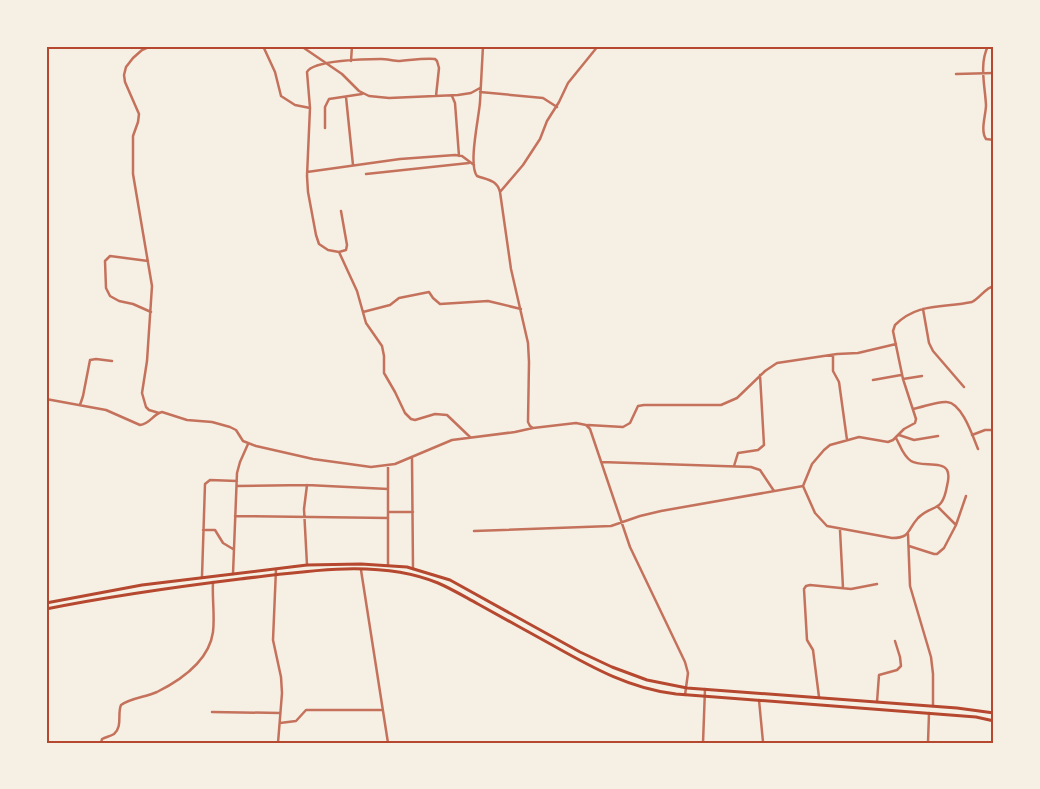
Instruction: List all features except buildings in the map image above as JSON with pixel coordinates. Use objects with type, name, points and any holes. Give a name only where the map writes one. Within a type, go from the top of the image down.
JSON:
[{"type":"main road","points":[[46,603],[142,585],[202,577],[307,566],[342,564],[388,565],[431,573],[450,580],[580,652],[612,667],[647,680],[687,688],[933,706],[994,713]]},
{"type":"main road","points":[[46,609],[104,598],[275,575],[329,570],[406,573],[437,583],[610,676],[650,690],[685,695],[976,717],[994,721]]},
{"type":"street","points":[[151,46],[142,50],[133,58],[126,67],[124,75],[139,114],[133,136],[133,167],[152,286],[147,361],[142,393],[146,407],[149,410],[187,420],[225,425],[236,430],[243,441],[248,444],[313,459],[371,467],[388,466],[412,458],[445,442],[470,437],[571,424],[623,427],[630,423],[638,406],[644,404],[721,405],[737,398],[760,375],[778,363],[858,353],[896,344]]},
{"type":"street","points":[[263,46],[275,72],[281,96],[295,105],[310,108]]},
{"type":"street","points":[[301,46],[342,74],[363,94]]},
{"type":"street","points":[[351,61],[352,46]]},
{"type":"street","points":[[483,46],[474,166],[475,173],[478,176],[493,180],[499,187],[511,269],[521,309],[530,362],[528,418],[530,426],[533,428]]},
{"type":"street","points":[[500,192],[523,165],[540,138],[568,83],[598,46]]},
{"type":"street","points":[[988,46],[984,73],[986,105],[984,133],[986,139],[994,140]]},
{"type":"street","points":[[341,211],[347,245],[346,250],[339,252],[328,250],[319,244],[308,192],[310,108],[308,70],[327,63],[382,59],[394,61],[435,59],[439,68],[436,96]]},
{"type":"street","points":[[956,74],[994,73]]},
{"type":"street","points":[[325,128],[327,100],[363,94],[390,98],[451,95],[480,90],[543,98],[556,107]]},
{"type":"street","points":[[451,95],[455,103],[459,156]]},
{"type":"street","points":[[346,97],[353,165]]},
{"type":"street","points":[[307,172],[406,158],[459,156],[474,166]]},
{"type":"street","points":[[366,174],[469,162]]},
{"type":"street","points":[[339,252],[357,291],[368,327],[382,346],[384,373],[408,417],[415,420],[436,414],[447,415],[470,437]]},
{"type":"street","points":[[148,261],[110,256],[105,261],[106,288],[114,299],[133,304],[151,312]]},
{"type":"street","points":[[897,436],[909,460],[917,463],[941,465],[947,470],[949,474],[945,496],[938,507],[918,518],[903,537],[892,538],[827,526],[818,518],[803,486],[812,464],[830,445],[859,437],[888,442],[915,423],[913,409],[903,380],[893,331],[895,326],[923,309],[937,305],[972,302],[978,299],[990,287],[994,286]]},
{"type":"street","points":[[363,312],[390,304],[399,298],[426,292],[431,293],[433,298],[440,304],[488,301],[521,309]]},
{"type":"street","points":[[923,309],[929,342],[933,351],[964,387]]},
{"type":"street","points":[[833,355],[833,371],[839,382],[847,440]]},
{"type":"street","points":[[80,405],[84,396],[90,360],[112,361]]},
{"type":"street","points":[[734,466],[738,453],[758,450],[764,445],[760,375]]},
{"type":"street","points":[[873,380],[902,375]]},
{"type":"street","points":[[903,380],[922,376]]},
{"type":"street","points":[[46,399],[113,413],[140,425],[147,423],[158,412]]},
{"type":"street","points":[[913,409],[951,402],[959,409],[978,449]]},
{"type":"street","points":[[586,425],[592,433],[632,552],[684,662],[688,673],[685,695]]},
{"type":"street","points":[[972,435],[984,430],[994,430]]},
{"type":"street","points":[[897,436],[914,440],[938,436]]},
{"type":"street","points":[[233,574],[238,467],[248,444]]},
{"type":"street","points":[[412,458],[412,569]]},
{"type":"street","points":[[601,462],[751,467],[760,470],[774,491]]},
{"type":"street","points":[[388,466],[388,565]]},
{"type":"street","points":[[202,577],[205,484],[210,480],[237,481]]},
{"type":"street","points":[[237,486],[388,489]]},
{"type":"street","points":[[307,486],[305,516],[307,566]]},
{"type":"street","points":[[474,531],[611,526],[668,510],[803,486]]},
{"type":"street","points":[[909,546],[937,554],[944,548],[956,525],[966,496]]},
{"type":"street","points":[[938,507],[956,525]]},
{"type":"street","points":[[388,512],[413,512]]},
{"type":"street","points":[[235,516],[388,518]]},
{"type":"street","points":[[840,529],[843,588]]},
{"type":"street","points":[[203,530],[215,530],[223,544],[233,549]]},
{"type":"street","points":[[908,533],[911,593],[932,666],[933,706]]},
{"type":"street","points":[[276,569],[273,640],[282,686],[278,743]]},
{"type":"street","points":[[361,570],[388,743]]},
{"type":"street","points":[[101,743],[102,739],[116,731],[120,722],[119,708],[121,705],[156,692],[186,676],[201,658],[210,643],[213,633],[213,582]]},
{"type":"street","points":[[819,697],[813,650],[807,640],[804,589],[806,586],[856,588],[877,584]]},
{"type":"street","points":[[877,702],[879,676],[897,670],[901,666],[895,641]]},
{"type":"street","points":[[703,743],[704,689]]},
{"type":"street","points":[[759,700],[763,742]]},
{"type":"street","points":[[280,723],[296,721],[306,710],[382,710]]},
{"type":"street","points":[[212,712],[280,713]]},
{"type":"street","points":[[928,743],[929,713]]}]
